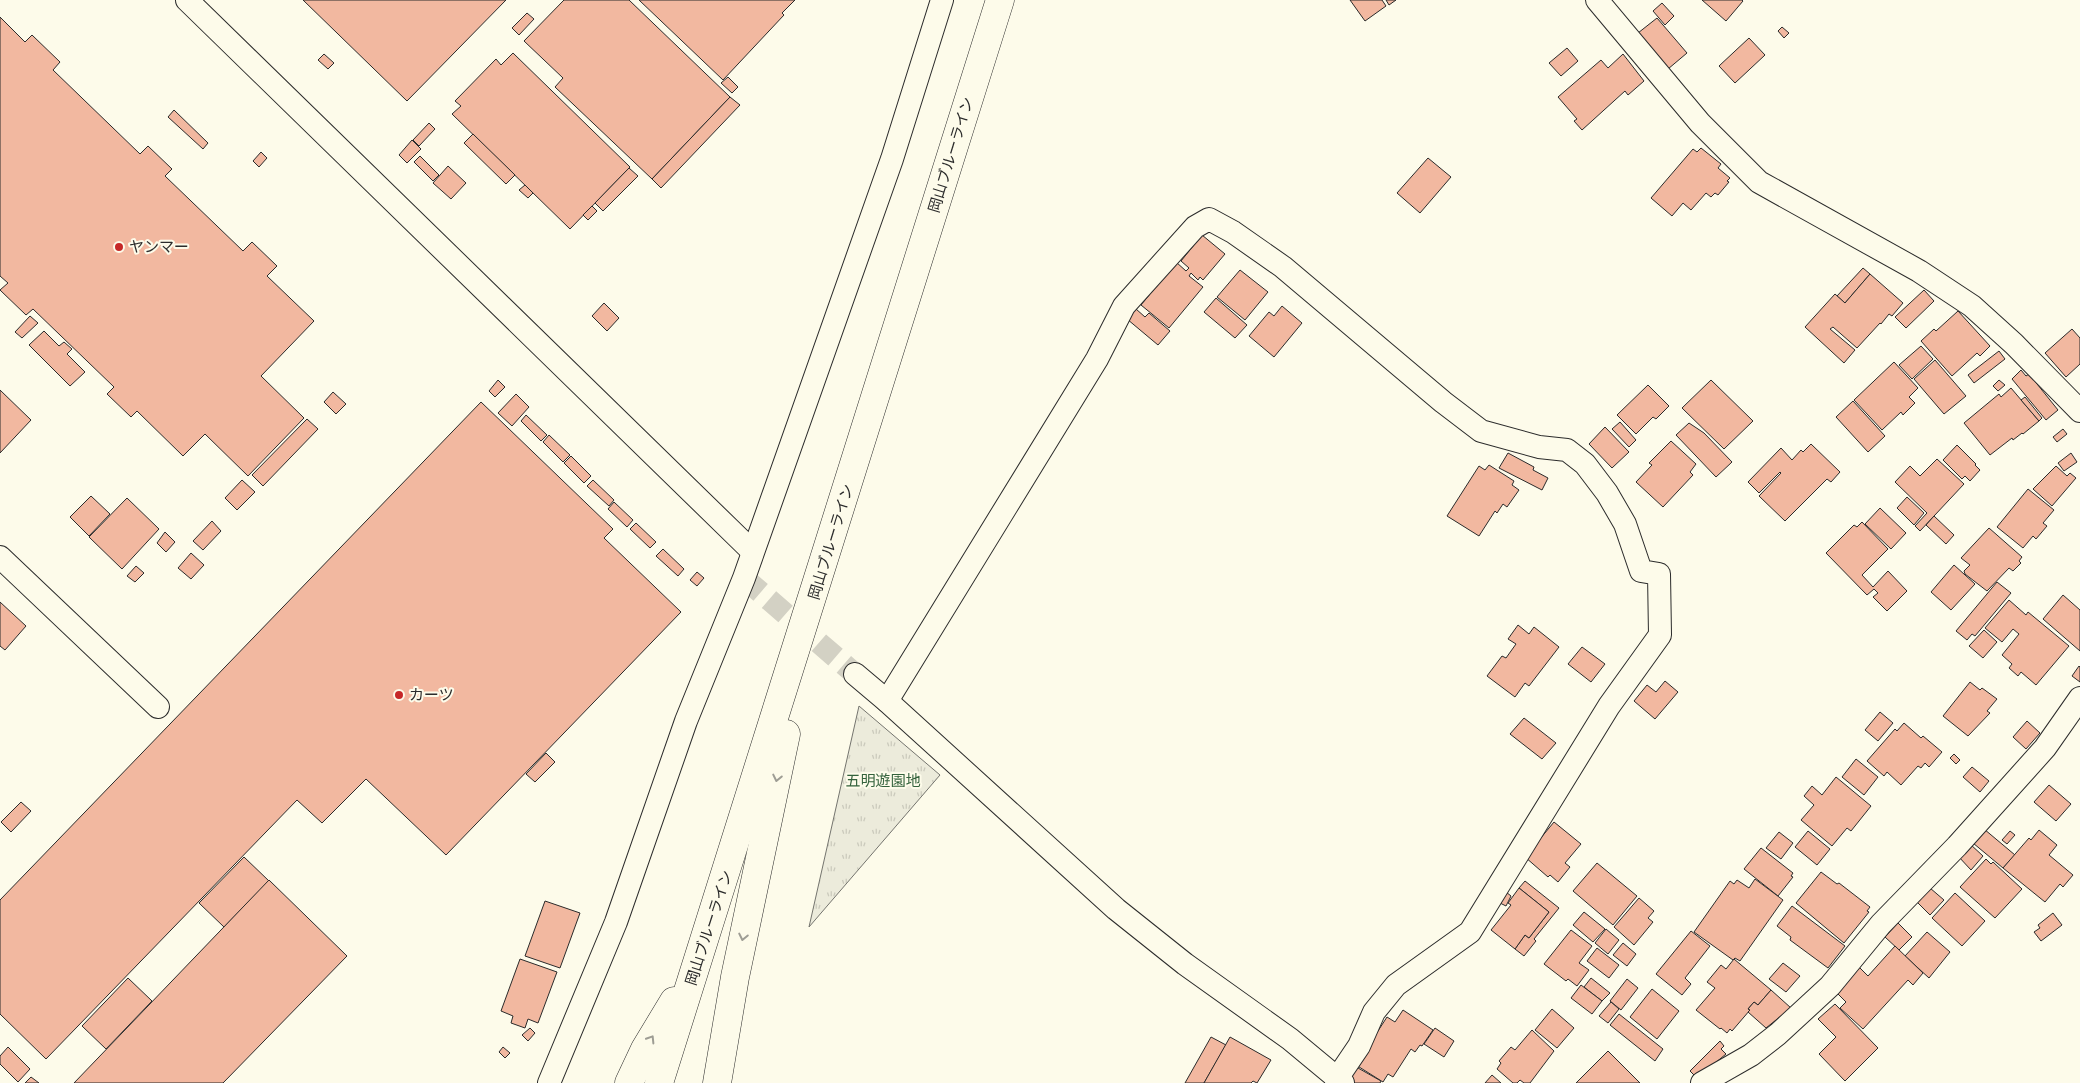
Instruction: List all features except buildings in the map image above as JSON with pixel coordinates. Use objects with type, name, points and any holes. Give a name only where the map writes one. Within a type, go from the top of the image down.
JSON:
[{"type":"main road","name":"岡山ブルーライン","points":[[659,1083],[1000,0]]},
{"type":"main road","points":[[717,1083],[735,978],[820,576]]},
{"type":"main road","points":[[629,1083],[645,1049],[697,965]]},
{"type":"street","points":[[187,0],[752,550]]},
{"type":"street","points":[[549,1083],[616,922],[686,721],[744,578],[752,550],[782,473],[892,159],[942,0]]},
{"type":"street","points":[[1597,0],[1700,123],[1759,182],[1919,271],[1972,306],[2014,344],[2080,411]]},
{"type":"street","points":[[855,674],[887,700],[1116,909],[1185,964],[1290,1039],[1340,1081],[1359,1046],[1374,1012],[1396,985],[1470,932],[1609,706],[1660,635],[1660,574],[1641,571],[1625,524],[1585,464],[1567,450],[1539,447],[1482,431],[1443,402],[1283,267],[1233,232],[1209,219],[1195,227],[1124,306],[1096,359],[887,700]]},
{"type":"street","points":[[0,557],[158,706]]},
{"type":"street","points":[[1702,1083],[1758,1050],[1830,986],[1881,924],[1957,846],[2045,748],[2080,698]]},
{"type":"green space","name":"五明遊園地","points":[[859,706],[940,775],[809,927]]},
{"type":"tunnel","points":[[744,578],[855,674]]},
{"type":"place","name":"ヤンマー","points":[[119,247]]},
{"type":"place","name":"カーツ","points":[[399,695]]}]
